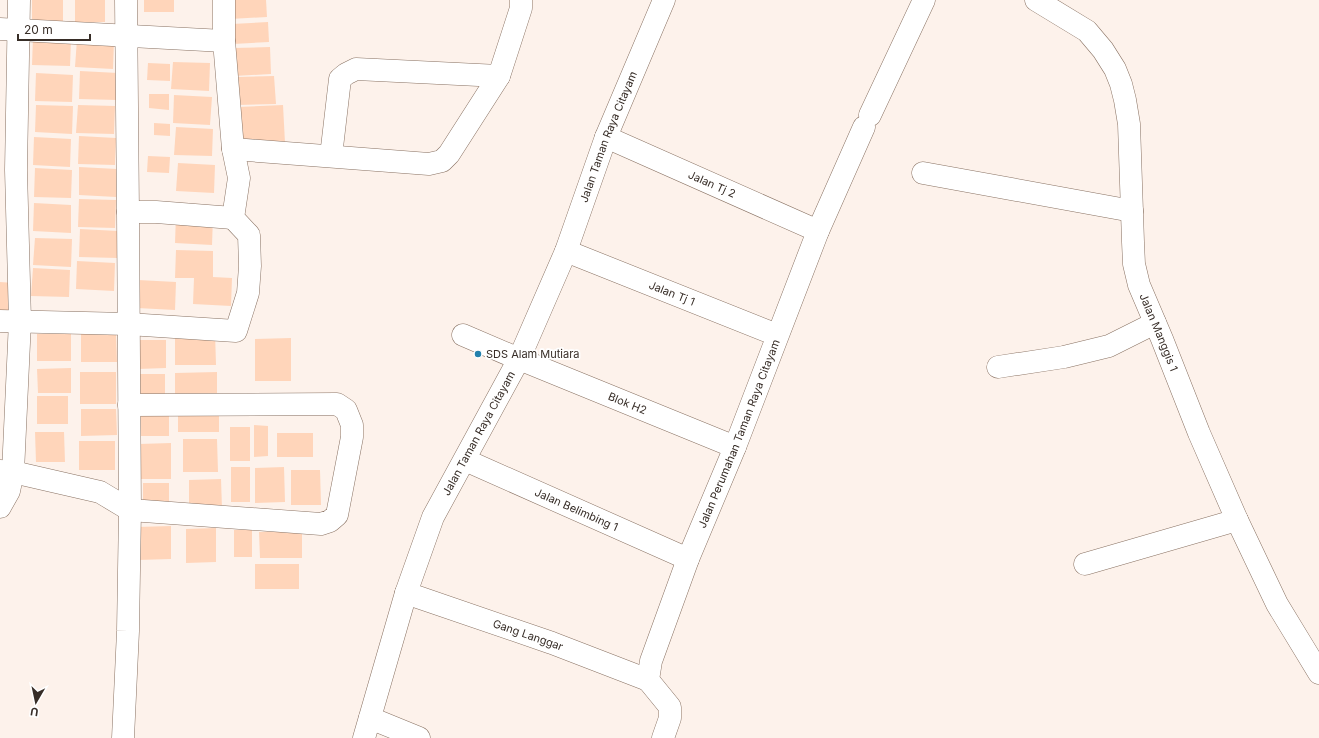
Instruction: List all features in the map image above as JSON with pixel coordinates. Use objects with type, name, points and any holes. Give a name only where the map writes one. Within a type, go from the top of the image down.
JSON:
[{"type":"street","points":[[0,507],[9,491],[7,471],[10,321],[8,170],[10,29],[19,0]]},
{"type":"street","points":[[123,738],[128,631],[130,510],[126,0]]},
{"type":"street","points":[[224,0],[224,41],[233,149],[239,178],[233,218]]},
{"type":"street","points":[[233,149],[429,164],[442,161],[449,154],[499,76],[521,8],[521,0]]},
{"type":"street","name":"Jalan Taman Raya Citayam","points":[[364,738],[406,593],[433,517],[519,359],[566,251],[606,137],[664,0]]},
{"type":"street","name":"Jalan Perumahan Taman Raya Citayam","points":[[648,680],[651,661],[688,558],[735,447],[818,230],[924,0]]},
{"type":"street","name":"Jalan Manggis 1","points":[[1036,0],[1087,31],[1103,50],[1119,79],[1126,100],[1129,124],[1134,264],[1139,285],[1199,433],[1237,520],[1277,604],[1319,673]]},
{"type":"street","points":[[10,29],[224,41]]},
{"type":"street","points":[[331,156],[340,79],[349,72],[356,69],[499,76]]},
{"type":"street","name":"Jalan Tj 2","points":[[606,137],[818,230]]},
{"type":"street","points":[[923,174],[1132,211]]},
{"type":"street","points":[[10,321],[128,324],[236,331],[248,293],[250,266],[249,235],[233,218],[156,212],[128,212]]},
{"type":"street","name":"Jalan Tj 1","points":[[566,251],[777,335]]},
{"type":"street","points":[[998,367],[1064,357],[1109,346],[1155,323]]},
{"type":"street","name":"Blok H2","points":[[463,335],[735,447]]},
{"type":"street","points":[[7,471],[100,492],[130,510],[321,524],[330,521],[337,515],[352,437],[352,425],[346,410],[337,404],[129,405]]},
{"type":"street","name":"Jalan Belimbing 1","points":[[465,460],[688,558]]},
{"type":"street","points":[[1085,564],[1237,520]]},
{"type":"street","name":"Gang Langgar","points":[[406,593],[552,643],[648,680]]},
{"type":"street","points":[[648,680],[670,707],[670,718],[663,738]]},
{"type":"street","points":[[370,718],[419,738]]},
{"type":"building","points":[[32,0],[63,0],[63,26],[32,26]]},
{"type":"building","points":[[75,0],[105,0],[105,22],[75,22]]},
{"type":"building","points":[[144,0],[174,0],[174,12],[144,12]]},
{"type":"building","points":[[229,0],[266,0],[267,17],[230,19]]},
{"type":"building","points":[[268,22],[269,42],[233,44],[232,24]]},
{"type":"building","points":[[33,37],[71,39],[70,66],[32,65]]},
{"type":"building","points":[[77,39],[114,41],[113,69],[75,67]]},
{"type":"building","points":[[270,47],[271,74],[234,76],[233,48]]},
{"type":"building","points":[[173,62],[210,63],[209,91],[171,89]]},
{"type":"building","points":[[148,63],[170,64],[170,81],[147,80]]},
{"type":"building","points":[[80,71],[118,73],[117,100],[79,99]]},
{"type":"building","points":[[36,73],[73,75],[72,102],[35,101]]},
{"type":"building","points":[[274,76],[276,104],[238,105],[237,77]]},
{"type":"building","points":[[149,94],[169,94],[169,110],[149,108]]},
{"type":"building","points":[[174,95],[212,97],[210,125],[173,123]]},
{"type":"building","points":[[36,105],[73,106],[72,134],[35,132]]},
{"type":"building","points":[[78,105],[115,106],[114,134],[76,133]]},
{"type":"building","points":[[283,105],[285,143],[240,145],[238,107]]},
{"type":"building","points":[[154,123],[170,124],[170,136],[154,135]]},
{"type":"building","points":[[176,127],[213,129],[212,156],[174,155]]},
{"type":"building","points":[[79,136],[116,138],[115,165],[78,164]]},
{"type":"building","points":[[34,137],[71,139],[70,167],[33,165]]},
{"type":"building","points":[[148,156],[170,157],[169,173],[147,172]]},
{"type":"building","points":[[178,163],[215,165],[214,193],[176,191]]},
{"type":"building","points":[[79,167],[117,169],[116,197],[79,195]]},
{"type":"building","points":[[35,168],[72,170],[71,198],[34,197]]},
{"type":"building","points":[[79,199],[116,200],[115,228],[78,227]]},
{"type":"building","points":[[34,203],[71,205],[71,233],[33,231]]},
{"type":"building","points":[[176,215],[213,217],[212,245],[175,243]]},
{"type":"building","points":[[80,229],[118,231],[117,258],[79,257]]},
{"type":"building","points":[[35,238],[72,239],[71,267],[33,265]]},
{"type":"building","points":[[176,250],[213,251],[213,277],[232,278],[231,306],[193,304],[194,278],[175,278]]},
{"type":"building","points":[[77,261],[115,263],[114,291],[76,289]]},
{"type":"building","points":[[33,268],[70,270],[69,297],[31,296]]},
{"type":"building","points":[[138,280],[176,282],[175,310],[137,308]]},
{"type":"building","points":[[0,282],[14,283],[13,310],[0,310]]},
{"type":"building","points":[[215,333],[216,365],[175,365],[175,334]]},
{"type":"building","points":[[37,334],[71,334],[71,361],[37,361]]},
{"type":"building","points":[[81,334],[116,334],[117,362],[81,362]]},
{"type":"building","points":[[291,338],[291,381],[255,381],[255,339]]},
{"type":"building","points":[[138,340],[166,340],[166,368],[138,369]]},
{"type":"building","points":[[71,368],[71,393],[38,393],[37,369]]},
{"type":"building","points":[[80,372],[116,372],[116,404],[80,404]]},
{"type":"building","points":[[217,372],[217,397],[175,398],[175,373]]},
{"type":"building","points":[[139,374],[165,374],[165,399],[139,400]]},
{"type":"building","points":[[37,396],[68,396],[68,424],[37,424]]},
{"type":"building","points":[[178,405],[219,405],[219,432],[178,432]]},
{"type":"building","points":[[81,409],[116,409],[117,435],[81,436]]},
{"type":"building","points":[[138,409],[169,409],[169,436],[138,436]]},
{"type":"building","points":[[254,425],[268,426],[268,456],[254,457]]},
{"type":"building","points":[[230,427],[250,427],[250,461],[230,461]]},
{"type":"building","points":[[35,432],[64,432],[65,462],[36,462]]},
{"type":"building","points":[[277,433],[313,433],[313,457],[277,457]]},
{"type":"building","points":[[183,439],[217,439],[218,472],[183,472]]},
{"type":"building","points":[[79,441],[115,441],[115,470],[79,470]]},
{"type":"building","points":[[171,443],[171,479],[139,479],[139,444]]},
{"type":"building","points":[[231,467],[250,467],[250,502],[231,502]]},
{"type":"building","points":[[284,467],[285,502],[255,503],[255,468]]},
{"type":"building","points":[[291,470],[320,470],[321,505],[291,505]]},
{"type":"building","points":[[221,479],[222,509],[189,509],[189,480]]},
{"type":"building","points":[[143,483],[169,483],[169,506],[143,506]]},
{"type":"building","points":[[171,526],[171,559],[138,560],[137,527]]},
{"type":"building","points":[[216,528],[216,562],[186,563],[186,529]]},
{"type":"building","points":[[234,530],[252,530],[252,557],[234,557]]},
{"type":"building","points":[[302,531],[302,558],[260,558],[259,532]]},
{"type":"building","points":[[255,564],[299,564],[299,589],[255,589]]},
{"type":"place","name":"SDS Alam Mutiara","points":[[478,354]]}]
